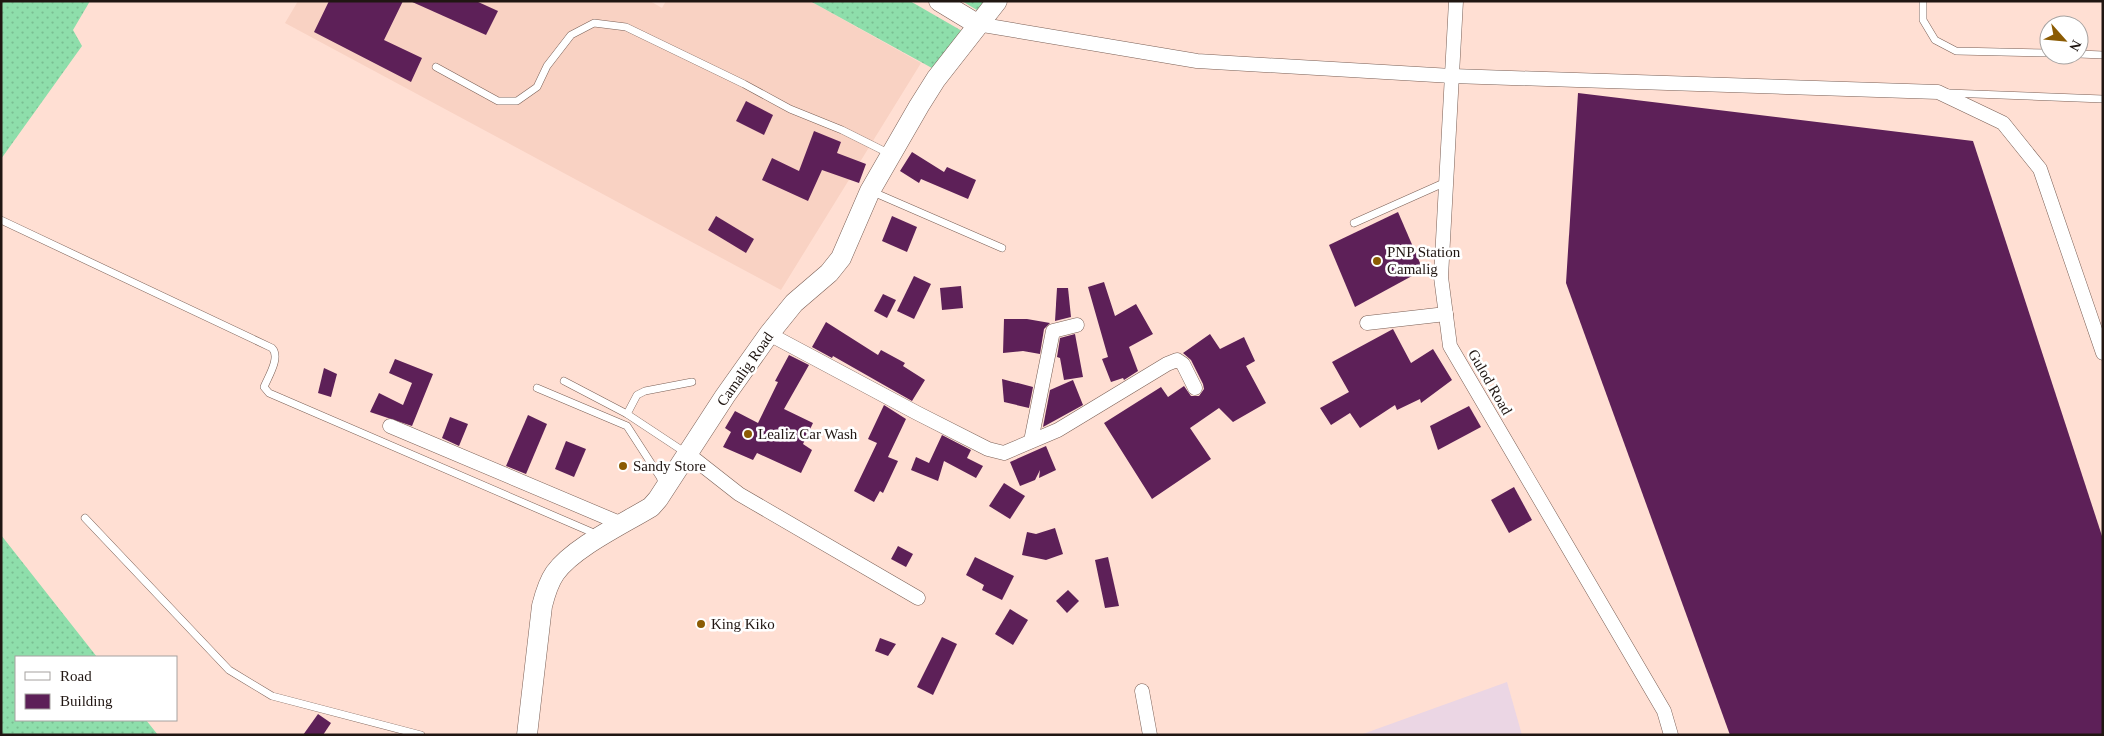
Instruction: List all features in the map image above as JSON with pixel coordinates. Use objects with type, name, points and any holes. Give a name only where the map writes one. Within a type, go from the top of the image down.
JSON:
[{"type":"main road","points":[[939,1],[977,24]]},
{"type":"main road","name":"Camalig Road","points":[[527,735],[542,606],[546,588],[555,573],[568,558],[651,507],[664,491],[725,396],[769,334],[794,303],[829,273],[841,258],[870,190],[890,154],[936,79],[977,24],[997,1]]},
{"type":"street","name":"Gulod Road","points":[[1456,1],[1441,277],[1450,346],[1664,711],[1672,735]]},
{"type":"street","points":[[977,24],[1197,61],[1452,76],[1938,92],[2003,123],[2040,169],[2103,354]]},
{"type":"street","points":[[1367,323],[1446,314]]},
{"type":"street","points":[[1032,441],[1053,331],[1077,325]]},
{"type":"street","points":[[769,334],[988,449],[1004,453],[1058,430],[1167,364],[1177,360],[1183,364],[1195,388]]},
{"type":"street","points":[[390,426],[622,524]]},
{"type":"street","points":[[688,454],[739,494],[918,598]]},
{"type":"street","points":[[1142,691],[1150,735]]},
{"type":"lane","points":[[1924,1],[1923,20],[1935,40],[1956,52],[2039,53]]},
{"type":"lane","points":[[436,67],[498,100],[517,101],[537,87],[547,66],[571,35],[594,23],[626,27],[744,84],[790,109],[842,130],[890,154]]},
{"type":"lane","points":[[2089,54],[2103,55]]},
{"type":"lane","points":[[1938,92],[2103,99]]},
{"type":"lane","points":[[1354,223],[1446,182]]},
{"type":"lane","points":[[870,190],[1002,248]]},
{"type":"lane","points":[[1,220],[272,348],[276,358],[264,387],[269,393],[602,537]]},
{"type":"lane","points":[[564,381],[628,414],[688,454]]},
{"type":"lane","points":[[628,414],[637,395],[645,391],[692,382]]},
{"type":"lane","points":[[537,388],[627,426],[660,477],[664,491]]},
{"type":"lane","points":[[85,518],[229,670],[272,696],[421,735]]},
{"type":"shaded area","points":[[298,1],[650,1],[662,8],[666,1],[810,1],[921,63],[781,290],[285,23]]},
{"type":"shaded area","points":[[1507,682],[1522,735],[1360,735]]},
{"type":"green space","points":[[1,1],[90,1],[73,30],[82,46],[1,159]]},
{"type":"green space","points":[[810,1],[910,1],[969,35],[941,73]]},
{"type":"green space","points":[[962,1],[997,1],[985,15]]},
{"type":"green space","points":[[1,535],[96,656],[15,656],[15,721],[147,721],[158,735],[1,735]]},
{"type":"building","points":[[329,1],[403,1],[384,40],[422,58],[411,82],[314,32]]},
{"type":"building","points":[[410,1],[476,1],[498,11],[486,35]]},
{"type":"building","points":[[1578,93],[1973,141],[2103,539],[2103,735],[1730,735],[1566,283]]},
{"type":"building","points":[[746,101],[773,115],[764,135],[736,121]]},
{"type":"building","points":[[814,131],[841,142],[837,153],[866,164],[859,183],[822,170],[808,201],[762,180],[772,158],[799,171]]},
{"type":"building","points":[[912,152],[944,172],[947,167],[976,180],[968,199],[921,179],[919,183],[900,171]]},
{"type":"building","points":[[1398,212],[1423,270],[1355,307],[1329,245]]},
{"type":"building","points":[[716,216],[754,239],[746,253],[708,230]]},
{"type":"building","points":[[892,216],[917,227],[907,252],[882,241]]},
{"type":"building","points":[[914,276],[931,284],[914,319],[897,311]]},
{"type":"building","points":[[1104,282],[1115,316],[1136,304],[1153,334],[1129,347],[1138,371],[1124,380],[1123,378],[1111,382],[1102,359],[1108,357],[1088,287]]},
{"type":"building","points":[[961,286],[963,308],[942,310],[940,288]]},
{"type":"building","points":[[1057,288],[1068,288],[1071,317],[1055,321]]},
{"type":"building","points":[[883,294],[896,300],[887,318],[874,311]]},
{"type":"building","points":[[1004,319],[1027,319],[1050,323],[1044,329],[1040,354],[1023,351],[1003,353]]},
{"type":"building","points":[[826,322],[878,355],[881,350],[905,363],[903,366],[925,380],[912,401],[833,356],[832,358],[812,347]]},
{"type":"building","points":[[1393,329],[1411,363],[1433,349],[1452,380],[1421,403],[1420,399],[1397,410],[1395,405],[1360,428],[1350,413],[1331,425],[1320,408],[1349,392],[1332,362]]},
{"type":"building","points":[[1075,334],[1083,377],[1064,380],[1060,358],[1057,357],[1060,338]]},
{"type":"building","points":[[1210,334],[1220,349],[1244,337],[1255,361],[1246,366],[1266,403],[1233,422],[1219,408],[1190,428],[1211,459],[1152,499],[1104,423],[1161,387],[1168,397],[1184,386],[1191,396],[1199,396],[1204,389],[1203,384],[1191,360],[1183,353]]},
{"type":"building","points":[[789,355],[809,365],[784,409],[813,423],[803,444],[812,450],[801,473],[757,453],[753,460],[723,447],[731,432],[725,428],[735,411],[758,423],[778,382],[775,381]]},
{"type":"building","points":[[395,359],[433,374],[412,426],[370,412],[379,393],[403,405],[412,383],[389,373]]},
{"type":"building","points":[[324,368],[337,374],[331,397],[318,393]]},
{"type":"building","points":[[1002,379],[1033,387],[1029,408],[1004,402]]},
{"type":"building","points":[[1073,380],[1083,405],[1043,427],[1050,390]]},
{"type":"building","points":[[884,405],[906,419],[888,457],[898,461],[883,493],[880,491],[874,502],[854,491],[877,443],[868,439]]},
{"type":"building","points":[[1469,406],[1481,427],[1438,450],[1430,426]]},
{"type":"building","points":[[528,415],[547,424],[526,474],[506,466]]},
{"type":"building","points":[[450,417],[468,424],[459,446],[442,438]]},
{"type":"building","points":[[942,435],[971,450],[967,458],[983,466],[976,478],[944,461],[938,481],[911,470],[916,457],[929,463]]},
{"type":"building","points":[[566,441],[586,449],[574,477],[555,469]]},
{"type":"building","points":[[1046,446],[1056,470],[1039,478],[1040,470],[1035,480],[1020,486],[1010,462]]},
{"type":"building","points":[[1004,483],[1025,496],[1010,519],[989,506]]},
{"type":"building","points":[[1514,487],[1532,520],[1509,533],[1491,500]]},
{"type":"building","points":[[1055,528],[1063,554],[1046,560],[1022,555],[1027,532],[1036,534]]},
{"type":"building","points":[[898,546],[913,554],[906,567],[891,559]]},
{"type":"building","points":[[975,557],[1014,576],[1002,600],[982,590],[984,585],[966,575]]},
{"type":"building","points":[[1108,557],[1119,606],[1105,608],[1095,560]]},
{"type":"building","points":[[1068,590],[1079,601],[1067,613],[1056,601]]},
{"type":"building","points":[[1010,609],[1028,620],[1013,645],[995,634]]},
{"type":"building","points":[[942,637],[957,644],[933,695],[917,687]]},
{"type":"building","points":[[880,638],[896,644],[888,656],[875,651]]},
{"type":"building","points":[[318,714],[331,723],[323,735],[303,735]]},
{"type":"place","name":"PNP Station Camalig","points":[[1377,261]]},
{"type":"place","name":"Lealiz Car Wash","points":[[748,434]]},
{"type":"place","name":"Sandy Store","points":[[623,466]]},
{"type":"place","name":"King Kiko","points":[[701,624]]}]
